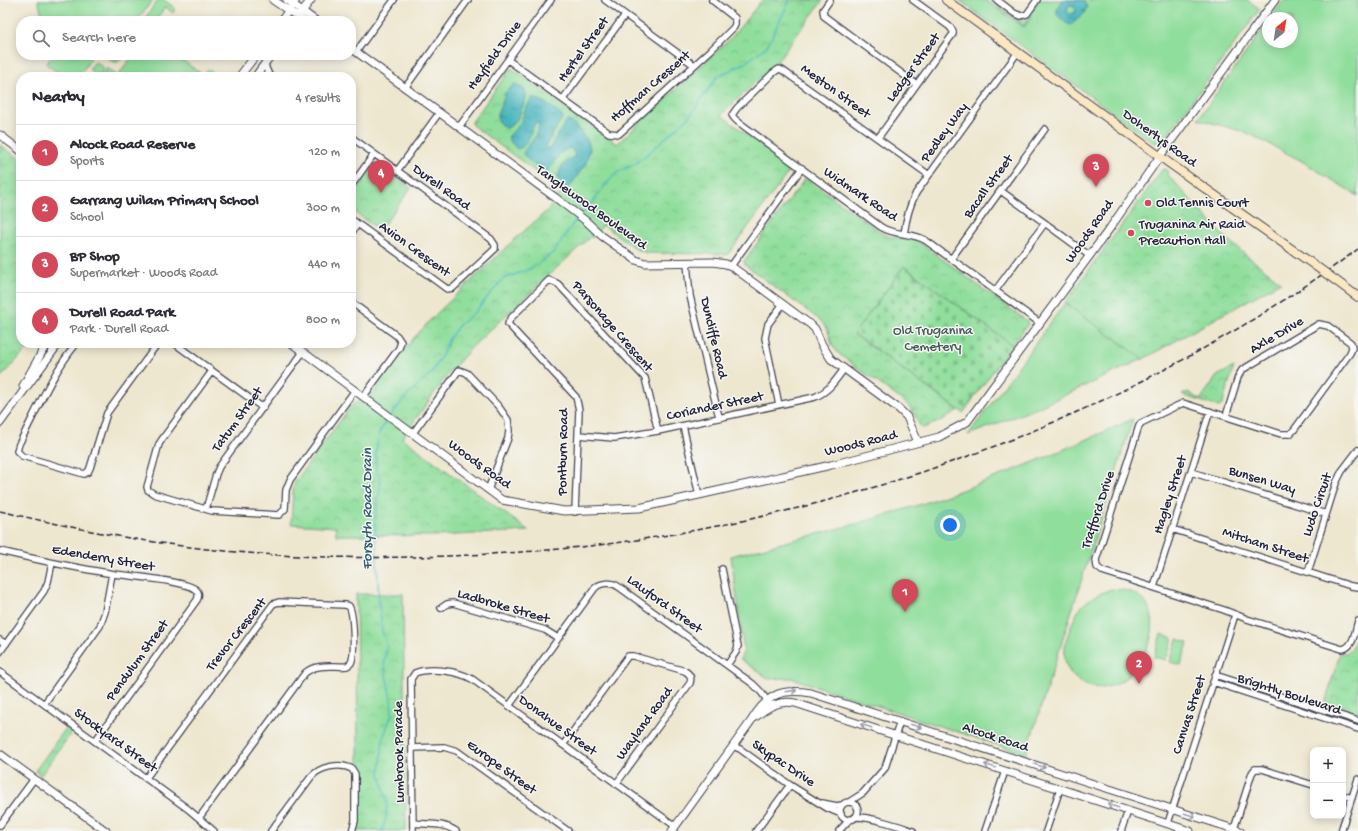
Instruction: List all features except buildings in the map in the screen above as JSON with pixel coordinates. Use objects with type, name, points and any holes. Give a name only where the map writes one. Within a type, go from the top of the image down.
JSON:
[{"type":"main road","name":"Dohertys Road","points":[[946,0],[1160,156],[1358,297]]},
{"type":"street","points":[[273,0],[294,16]]},
{"type":"street","points":[[301,16],[311,0]]},
{"type":"street","points":[[356,46],[394,0]]},
{"type":"street","points":[[405,88],[468,0]]},
{"type":"street","name":"Heyfield Drive","points":[[459,127],[550,0]]},
{"type":"street","points":[[605,0],[694,65]]},
{"type":"street","name":"Hoffman Crescent","points":[[508,60],[609,133],[619,134],[729,32],[735,24],[735,18],[732,14],[712,0]]},
{"type":"street","points":[[830,0],[823,10],[824,16],[916,84]]},
{"type":"street","name":"Ledger Street","points":[[878,138],[952,36],[953,31],[950,27],[913,0]]},
{"type":"street","points":[[997,0],[1014,13],[1022,16],[1028,13],[1036,0]]},
{"type":"street","name":"Woods Road","points":[[298,348],[502,500],[564,511],[575,512],[639,508],[831,465],[939,437],[967,422],[1090,256],[1160,156],[1275,0]]},
{"type":"street","points":[[284,16],[292,1],[310,16]]},
{"type":"street","name":"Hertel Street","points":[[563,99],[625,15]]},
{"type":"street","name":"Tanglewood Boulevard","points":[[356,52],[556,198],[621,250],[640,262],[720,263],[731,266],[815,329],[827,354],[844,369],[899,409],[907,417],[918,442]]},
{"type":"street","name":"Pedley Way","points":[[904,234],[905,224],[912,200],[1018,52]]},
{"type":"street","points":[[243,72],[252,60]]},
{"type":"street","points":[[258,72],[265,62]]},
{"type":"street","points":[[265,62],[268,72]]},
{"type":"street","name":"Meston Street","points":[[732,115],[736,108],[776,70],[782,70],[929,175]]},
{"type":"street","points":[[397,171],[439,112]]},
{"type":"street","name":"Widmark Road","points":[[732,115],[738,121],[886,230],[919,236],[1040,323]]},
{"type":"street","name":"Bacall Street","points":[[951,259],[1045,129]]},
{"type":"street","points":[[0,135],[16,147]]},
{"type":"street","name":"Durell Road","points":[[356,141],[491,239],[495,245]]},
{"type":"street","points":[[356,179],[374,154]]},
{"type":"street","points":[[731,266],[802,168]]},
{"type":"street","points":[[1001,191],[1090,256]]},
{"type":"street","points":[[996,291],[1045,223]]},
{"type":"street","name":"Avion Crescent","points":[[358,224],[443,286],[450,289],[492,252],[495,245]]},
{"type":"street","name":"Duncliffe Road","points":[[688,263],[690,296],[719,417]]},
{"type":"street","name":"Parsonage Crescent","points":[[508,324],[510,318],[549,280],[558,284],[645,378],[658,431]]},
{"type":"street","points":[[779,405],[765,338],[768,324],[782,304]]},
{"type":"street","points":[[356,306],[397,336],[401,342],[399,348],[364,396]]},
{"type":"street","name":"Pontburn Road","points":[[508,324],[576,396],[579,410],[575,512]]},
{"type":"street","name":"Axle Drive","points":[[1226,416],[1238,377],[1242,370],[1319,324],[1325,324],[1350,341],[1352,351],[1290,434]]},
{"type":"street","points":[[0,419],[20,390],[44,348]]},
{"type":"street","points":[[0,423],[55,348]]},
{"type":"street","points":[[73,348],[53,379],[17,450],[22,456],[84,474],[88,472],[90,468],[107,413],[154,348]]},
{"type":"street","points":[[181,348],[263,408]]},
{"type":"street","name":"Tatum Street","points":[[206,509],[219,467],[303,352]]},
{"type":"street","name":"Coriander Street","points":[[578,435],[614,438],[658,431],[815,397],[831,387],[844,369]]},
{"type":"street","points":[[212,370],[159,444],[148,483],[148,490],[154,494],[217,512],[279,515],[285,509],[286,490],[290,480],[356,390]]},
{"type":"street","points":[[412,432],[459,370],[467,373],[500,407],[508,420],[508,438],[488,490]]},
{"type":"street","name":"Trafford Drive","points":[[1290,434],[1281,434],[1181,403],[1140,424],[1096,560],[1097,567],[1102,570],[1342,649],[1347,648],[1351,644],[1358,621]]},
{"type":"street","name":"Hagley Street","points":[[1154,587],[1210,411]]},
{"type":"street","points":[[683,426],[699,495]]},
{"type":"street","name":"Ludo Circuit","points":[[1308,572],[1339,477],[1358,450]]},
{"type":"street","name":"Bunsen Way","points":[[1191,472],[1326,514]]},
{"type":"street","name":"Mitcham Street","points":[[1172,529],[1358,587]]},
{"type":"street","name":"Edenderry Street","points":[[0,551],[52,563],[178,584],[195,589],[198,595]]},
{"type":"street","points":[[0,652],[44,591],[48,582],[52,563]]},
{"type":"street","points":[[722,569],[738,646],[736,652],[727,665]]},
{"type":"street","points":[[44,704],[100,626],[105,612],[112,574]]},
{"type":"street","name":"Lawford Street","points":[[509,706],[596,586],[600,584],[614,583],[756,687],[769,703]]},
{"type":"street","name":"Mitcham Street","points":[[1351,586],[1358,591]]},
{"type":"street","name":"Pendulum Street","points":[[95,741],[197,600],[198,595]]},
{"type":"street","name":"Trevor Crescent","points":[[146,778],[273,604],[279,602],[349,606],[352,615],[353,658],[351,663],[347,666],[316,667],[305,673],[199,818]]},
{"type":"street","name":"Ladbroke Street","points":[[441,608],[447,604],[453,603],[545,630],[558,638]]},
{"type":"street","name":"Canvas Street","points":[[1168,824],[1235,614]]},
{"type":"street","points":[[0,640],[6,644]]},
{"type":"street","name":"Wayland Road","points":[[563,745],[628,656],[637,657],[685,671],[690,676],[690,683],[616,784]]},
{"type":"street","name":"Donahue Street","points":[[414,673],[421,671],[447,671],[462,674],[476,682],[616,784],[673,829]]},
{"type":"street","name":"Stockyard Street","points":[[0,672],[146,778],[199,818],[210,830]]},
{"type":"street","name":"Lumbrook Parade","points":[[413,831],[411,679],[414,673]]},
{"type":"street","name":"Brightly Boulevard","points":[[1215,675],[1358,721]]},
{"type":"street","name":"Brightly Boulevard","points":[[1213,682],[1358,729]]},
{"type":"street","name":"Alcock Road","points":[[769,703],[774,696],[788,691],[811,693],[1237,830]]},
{"type":"street","name":"Alcock Road","points":[[673,829],[761,706],[769,703],[785,702],[795,703],[1189,831]]},
{"type":"street","points":[[1299,710],[1301,703]]},
{"type":"street","points":[[839,830],[842,805],[863,793],[885,768],[900,721]]},
{"type":"street","name":"Skypac Drive","points":[[733,746],[740,749],[790,785],[827,808],[841,814]]},
{"type":"street","name":"Europe Street","points":[[412,748],[444,747],[457,751],[568,831]]},
{"type":"street","points":[[0,754],[106,831]]},
{"type":"street","points":[[271,831],[314,773],[320,769],[328,767],[345,766],[352,769],[355,774],[355,821],[352,831]]},
{"type":"street","points":[[1237,830],[1252,773],[1255,770],[1262,769],[1310,784]]},
{"type":"street","points":[[985,831],[1005,771]]},
{"type":"street","points":[[0,825],[34,779]]},
{"type":"street","points":[[1341,831],[1358,779]]},
{"type":"street","points":[[756,831],[790,785]]},
{"type":"street","points":[[1046,831],[1060,789]]},
{"type":"street","points":[[839,830],[857,814],[857,808],[863,793]]},
{"type":"street","points":[[1346,796],[1352,798]]},
{"type":"street","points":[[849,802],[853,803],[871,819]]},
{"type":"street","name":"Skypac Drive","points":[[820,803],[837,806],[842,805]]},
{"type":"street","points":[[1121,831],[1128,811]]},
{"type":"street","points":[[841,814],[845,819],[871,819],[913,831]]},
{"type":"street","points":[[414,823],[441,824],[456,831]]},
{"type":"green space","points":[[38,0],[153,0],[140,16],[44,16]]},
{"type":"green space","points":[[158,0],[164,0],[175,8],[173,13],[165,7],[159,16],[147,16]]},
{"type":"green space","points":[[762,0],[823,0],[776,63],[721,115],[790,166],[790,170],[729,253],[726,255],[647,253],[636,249],[603,225],[593,238],[590,237],[473,346],[448,374],[402,438],[529,531],[437,536],[336,535],[336,527],[291,524],[295,482],[352,405],[372,394],[413,339],[434,316],[549,209],[562,191],[472,125],[472,122],[510,69],[513,69],[617,144],[732,37]]},
{"type":"green space","points":[[959,0],[985,0],[1024,27],[1032,16],[1029,14],[1040,0],[1247,0],[1260,9],[1162,142],[1154,143]]},
{"type":"green space","points":[[990,0],[1019,20],[1025,20],[1029,16],[1030,17],[1024,26]]},
{"type":"green space","points":[[1284,0],[1358,0],[1358,196],[1300,160],[1245,132],[1198,119],[1262,30],[1262,48],[1298,48],[1298,12],[1275,12]]},
{"type":"green space","points":[[49,60],[90,60],[82,72],[57,72],[46,64]]},
{"type":"green space","points":[[110,60],[120,60],[116,62]]},
{"type":"green space","points":[[129,60],[182,60],[199,72],[121,72]]},
{"type":"green space","points":[[95,62],[104,68],[102,72],[93,72],[89,69]]},
{"type":"green space","points":[[107,68],[112,72],[104,72]]},
{"type":"green space","points":[[0,145],[16,156],[16,348],[28,348],[0,378]]},
{"type":"green space","points":[[375,164],[379,164],[411,188],[380,230],[356,213],[356,191]]},
{"type":"green space","points":[[1165,169],[1169,176],[1221,233],[1242,252],[1281,282],[1143,359],[1065,303],[1162,170]]},
{"type":"green space","points":[[807,179],[885,235],[911,239],[919,242],[1027,321],[1028,324],[1012,345],[904,266],[854,334],[958,410],[941,421],[923,428],[920,426],[914,413],[907,404],[839,354],[832,345],[828,331],[821,321],[745,265],[744,261],[804,180]]},
{"type":"green space","name":"Old Truganina Cemetery","points":[[904,266],[1012,345],[963,413],[854,334]]},
{"type":"green space","points":[[1065,303],[1143,359],[1037,408],[968,435]]},
{"type":"green space","points":[[1234,367],[1222,405],[1219,407],[1182,395],[1188,392],[1200,400],[1217,376]]},
{"type":"green space","points":[[1133,419],[1026,754],[791,678],[769,679],[740,659],[744,651],[731,556],[890,514],[952,494],[1013,471]]},
{"type":"green space","points":[[1112,589],[1127,591],[1144,601],[1152,617],[1151,636],[1144,655],[1132,672],[1116,684],[1098,688],[1079,681],[1073,676],[1066,664],[1065,650],[1070,629],[1075,616],[1081,607],[1093,597]]},
{"type":"green space","points":[[356,594],[403,594],[406,831],[357,831],[359,818]]},
{"type":"green space","points":[[1161,634],[1173,638],[1166,660],[1154,657]]},
{"type":"green space","points":[[1177,639],[1188,643],[1181,665],[1170,662]]},
{"type":"green space","points":[[1355,640],[1358,641],[1358,714],[1325,703],[1340,653],[1348,652],[1352,648]]},
{"type":"green space","points":[[66,728],[72,732],[41,775],[35,771]]},
{"type":"water","points":[[1063,0],[1083,0],[1087,7],[1083,15],[1071,25],[1066,23],[1057,15],[1057,9]],"holes":[[[1072,5],[1075,7],[1076,11],[1072,14],[1067,11],[1068,6]]]},
{"type":"water","points":[[515,84],[525,90],[526,98],[518,118],[511,126],[506,128],[501,125],[498,120],[498,112],[506,92]]},
{"type":"water","points":[[532,98],[545,103],[563,117],[546,145],[547,148],[549,149],[567,120],[576,126],[588,141],[590,149],[586,163],[569,188],[561,184],[558,179],[562,165],[574,157],[574,153],[570,148],[566,149],[560,154],[548,172],[527,159],[523,153],[535,137],[539,126],[538,123],[535,123],[529,139],[521,147],[517,149],[509,140],[508,137],[520,124],[525,110]]},
{"type":"waterway","name":"Forsyth Road Drain","points":[[582,214],[616,173],[635,164],[688,118],[717,77],[745,63],[767,46],[790,0]]},
{"type":"waterway","name":"Forsyth Road Drain","points":[[392,414],[403,400],[432,372],[450,337],[459,325],[475,312],[503,279],[532,268],[554,252],[577,218]]},
{"type":"waterway","name":"Forsyth Road Drain","points":[[382,831],[386,818],[387,801],[380,774],[383,738],[392,714],[391,698],[384,661],[387,645],[382,631],[379,602],[375,519],[381,481],[376,468],[376,451],[379,433],[388,419]]},
{"type":"railway","points":[[0,511],[95,532],[166,544],[222,551],[319,557],[416,557],[501,553],[582,547],[662,536],[755,518],[847,495],[938,467],[1027,433],[1114,395],[1198,351],[1280,303],[1358,249]]},
{"type":"place","name":"BP Shop","points":[[1096,187]]},
{"type":"place","name":"Durell Road Park","points":[[381,193]]},
{"type":"place","name":"Old Tennis Court","points":[[1148,203]]},
{"type":"place","name":"Truganina Air Raid Precaution Hall","points":[[1131,233]]},
{"type":"place","name":"Alcock Road Reserve","points":[[905,612]]},
{"type":"place","name":"Garrang Wilam Primary School","points":[[1139,684]]}]
